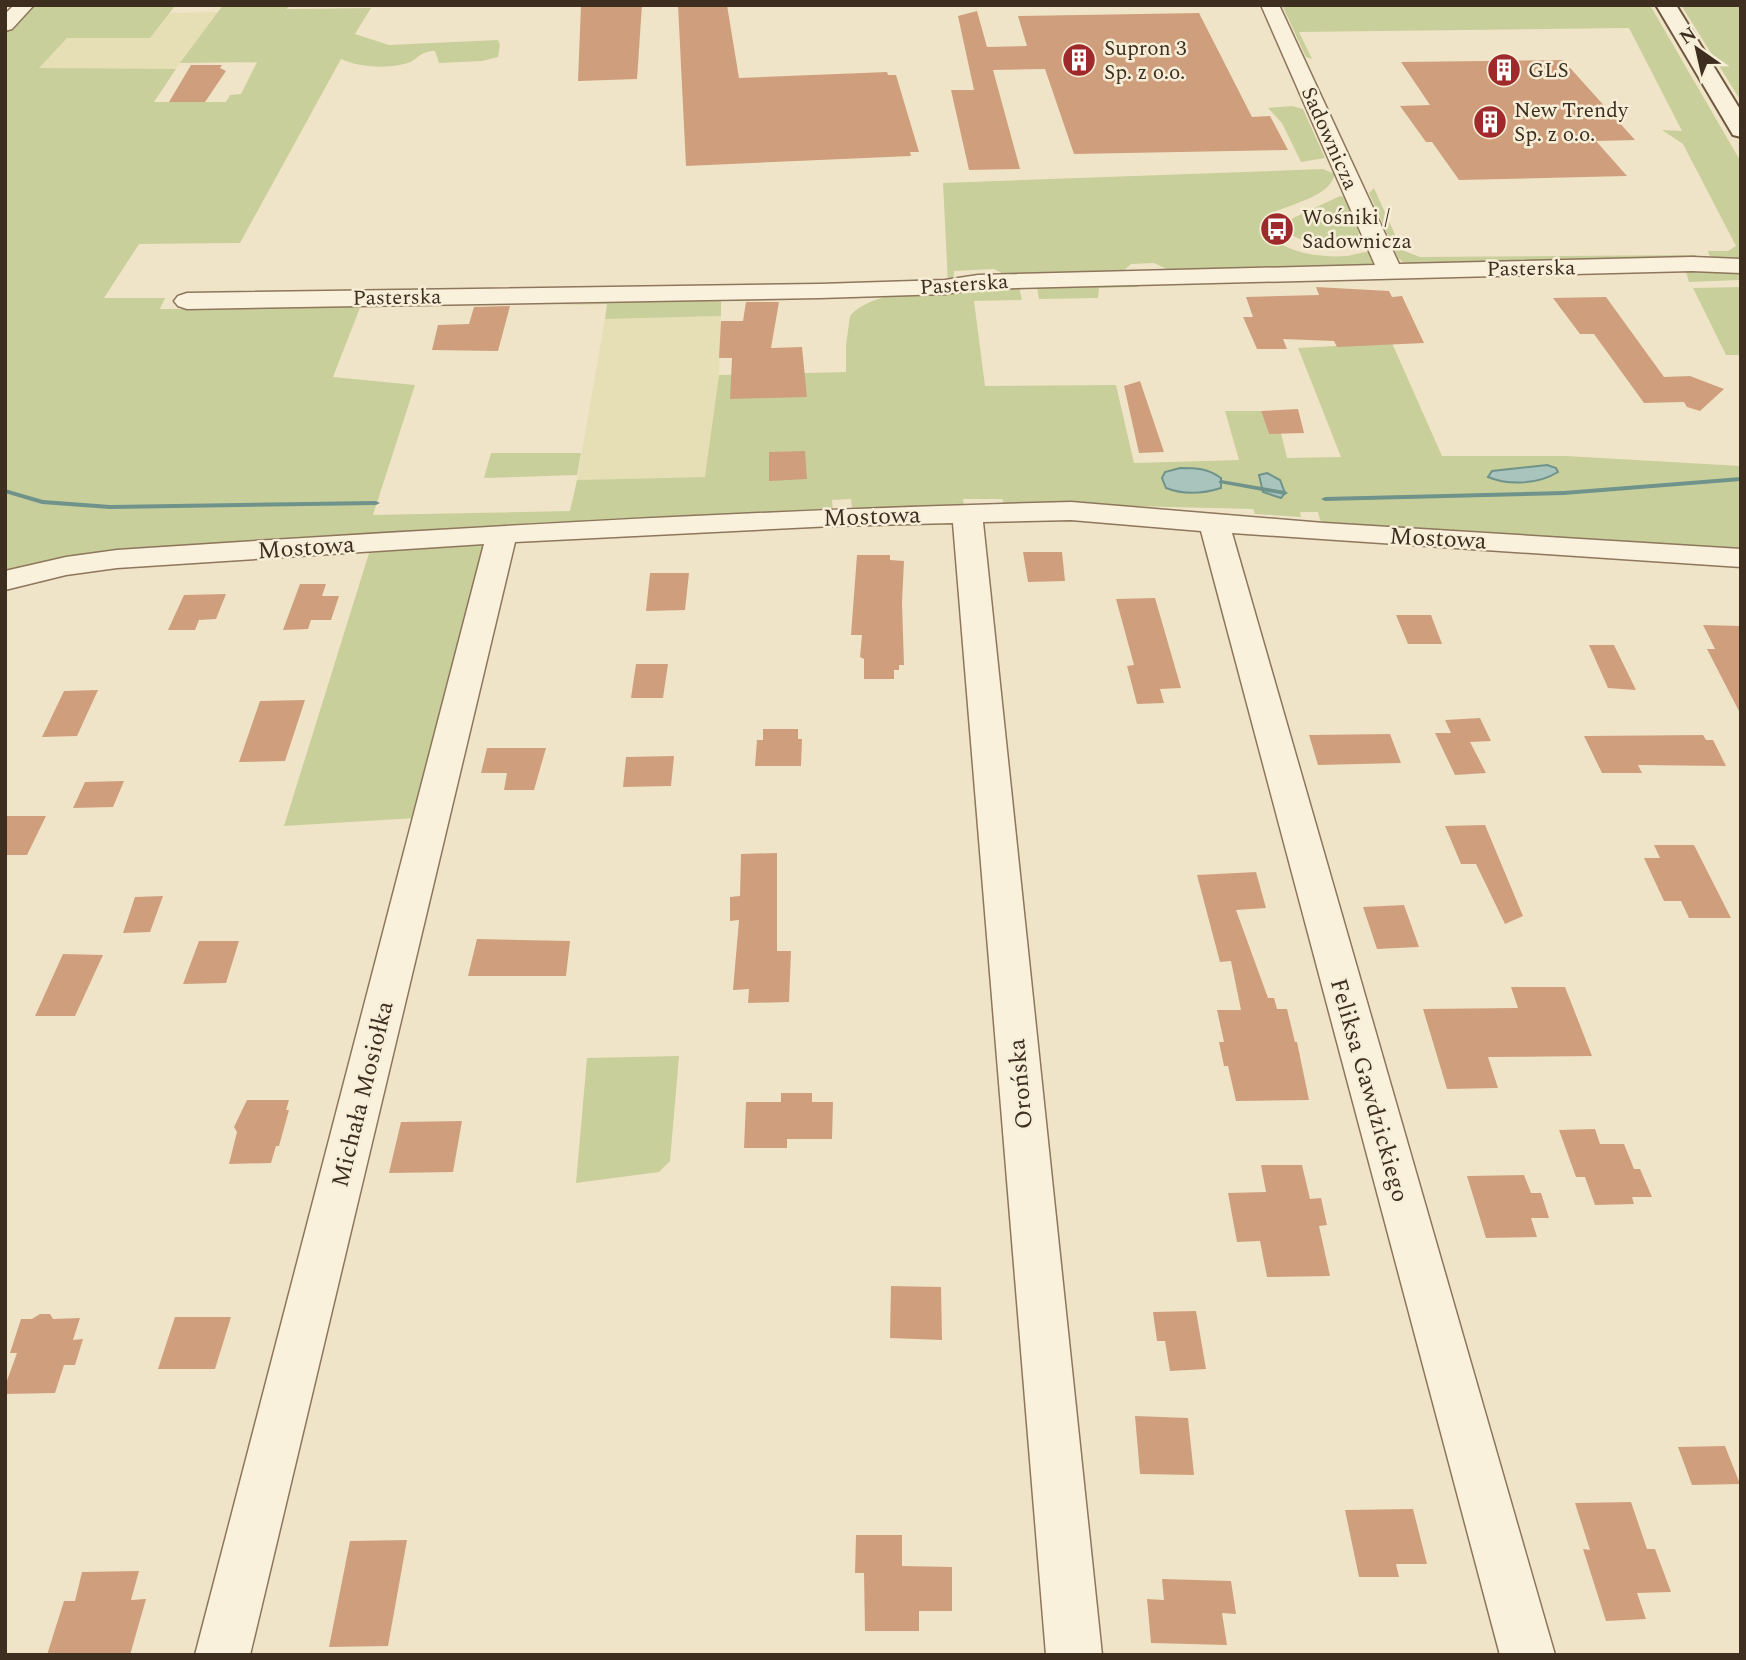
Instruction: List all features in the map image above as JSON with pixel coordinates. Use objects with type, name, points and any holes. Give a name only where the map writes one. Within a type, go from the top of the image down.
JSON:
[{"type":"main road","points":[[1666,5],[1741,130]]},
{"type":"street","points":[[5,25],[25,5]]},
{"type":"street","name":"Sadownicza","points":[[1270,5],[1390,271]]},
{"type":"street","name":"Pasterska","points":[[187,301],[820,291],[945,287],[978,282],[1692,264],[1741,266]]},
{"type":"street","name":"Mostowa","points":[[5,581],[66,566],[117,559],[502,534],[967,513],[1071,511],[1214,524],[1741,558]]},
{"type":"street","name":"Orońska","points":[[967,513],[1074,1655]]},
{"type":"street","name":"Feliksa Gawdzickiego","points":[[1214,524],[1528,1655]]},
{"type":"street","name":"Michała Mosiołka","points":[[222,1655],[502,534]]},
{"type":"shaded area","points":[[219,12],[176,69],[38,69],[67,38],[150,38],[170,13]]},
{"type":"shaded area","points":[[721,316],[719,375],[706,477],[577,480],[605,319]]},
{"type":"green space","points":[[32,5],[175,6],[150,38],[67,38],[39,68],[176,69],[154,102],[226,102],[230,95],[241,94],[257,62],[180,63],[223,5],[289,5],[287,9],[371,8],[355,34],[389,45],[498,40],[498,57],[482,61],[439,63],[435,51],[397,66],[363,65],[341,59],[240,243],[139,244],[104,298],[165,298],[160,309],[201,309],[219,303],[363,300],[333,377],[415,385],[373,515],[570,511],[577,480],[705,477],[719,375],[846,372],[850,316],[864,305],[882,298],[929,290],[1019,287],[1022,300],[974,301],[985,386],[1116,385],[1134,463],[1239,460],[1225,411],[1261,411],[1269,434],[1281,433],[1287,458],[1341,457],[1298,348],[1392,343],[1442,456],[1566,456],[1741,466],[1741,552],[1474,531],[1330,526],[1320,520],[1318,512],[1300,512],[1301,517],[1255,514],[1253,509],[1004,503],[1002,499],[963,499],[964,507],[852,508],[851,499],[832,500],[833,510],[5,576],[5,33],[20,17],[30,11],[27,10]]},
{"type":"green space","points":[[1282,5],[1650,5],[1741,162],[1741,263],[1721,262],[1709,255],[1708,251],[1728,251],[1736,246],[1683,144],[1662,130],[1682,131],[1629,28],[1299,32],[1312,59],[1306,57]]},
{"type":"green space","points":[[1681,5],[1741,5],[1741,101]]},
{"type":"green space","points":[[1292,106],[1303,109],[1325,158],[1301,162],[1282,123],[1268,108]]},
{"type":"green space","points":[[1323,169],[1335,174],[1325,189],[1317,195],[1270,214],[1266,218],[1265,228],[1280,243],[1313,255],[1346,256],[1368,252],[1374,262],[1372,266],[1173,272],[1154,263],[1131,264],[1122,272],[1009,277],[994,269],[954,271],[953,283],[948,284],[943,183]]},
{"type":"green space","points":[[1374,188],[1402,250],[1420,257],[1696,255],[1697,260],[1404,263],[1398,258],[1369,193]]},
{"type":"green space","points":[[1340,196],[1345,197],[1359,233],[1354,240],[1337,246],[1327,246],[1307,242],[1290,234],[1286,225],[1289,220]]},
{"type":"green space","points":[[1686,272],[1741,273],[1741,280],[1689,282]]},
{"type":"green space","points":[[1137,284],[1138,287],[1099,288],[1098,298],[1039,299],[1037,287]]},
{"type":"green space","points":[[1741,287],[1741,355],[1726,355],[1693,288]]},
{"type":"green space","points":[[792,295],[791,300],[721,301],[721,316],[605,319],[607,304],[555,305]]},
{"type":"green space","points":[[491,453],[581,453],[577,475],[484,478]]},
{"type":"green space","points":[[485,544],[416,818],[284,826],[370,550]]},
{"type":"green space","points":[[679,1056],[670,1161],[659,1172],[576,1183],[587,1058]]},
{"type":"water","points":[[1547,465],[1556,468],[1558,472],[1542,479],[1514,483],[1488,477],[1492,471]]},
{"type":"water","points":[[1180,468],[1211,472],[1221,478],[1221,488],[1193,493],[1166,488],[1162,478],[1165,472]]},
{"type":"water","points":[[1267,473],[1280,480],[1285,493],[1281,498],[1263,492],[1259,475]]},
{"type":"building","points":[[581,5],[642,5],[637,79],[578,81]]},
{"type":"building","points":[[678,5],[727,5],[739,78],[887,72],[888,75],[896,75],[919,152],[910,152],[911,156],[686,166]]},
{"type":"building","points":[[977,11],[987,47],[1027,46],[1018,16],[1199,13],[1252,117],[1270,116],[1288,150],[1074,154],[1045,69],[993,70],[1020,169],[969,170],[951,90],[974,90],[958,16]]},
{"type":"building","points":[[1563,60],[1635,140],[1596,141],[1627,176],[1459,180],[1432,142],[1426,142],[1400,106],[1430,105],[1401,62]]},
{"type":"building","points":[[191,65],[222,65],[220,68],[226,71],[205,102],[169,102]]},
{"type":"building","points":[[1316,287],[1389,291],[1392,297],[1402,296],[1424,343],[1337,347],[1334,341],[1283,339],[1287,349],[1257,349],[1243,317],[1253,317],[1246,297],[1319,295]]},
{"type":"building","points":[[1606,297],[1664,377],[1690,376],[1724,389],[1700,411],[1687,407],[1684,402],[1644,403],[1594,334],[1580,334],[1553,298]]},
{"type":"building","points":[[746,302],[779,302],[771,348],[802,347],[807,397],[730,399],[732,358],[719,358],[721,321],[743,321]]},
{"type":"building","points":[[510,306],[498,351],[432,350],[438,325],[469,324],[474,307]]},
{"type":"building","points":[[1140,381],[1164,452],[1139,453],[1124,386]]},
{"type":"building","points":[[1298,409],[1304,433],[1269,434],[1261,411]]},
{"type":"building","points":[[805,451],[807,479],[769,481],[769,452]]},
{"type":"building","points":[[1023,552],[1062,552],[1065,581],[1028,582]]},
{"type":"building","points":[[857,555],[890,555],[890,560],[904,561],[904,665],[899,665],[899,670],[894,670],[894,679],[864,679],[864,659],[860,657],[862,635],[851,635]]},
{"type":"building","points":[[650,573],[689,573],[685,610],[646,611]]},
{"type":"building","points":[[300,584],[326,584],[322,596],[339,596],[331,620],[311,620],[308,629],[283,630]]},
{"type":"building","points":[[226,594],[216,619],[199,620],[195,630],[168,630],[184,595]]},
{"type":"building","points":[[1155,598],[1181,688],[1160,689],[1164,703],[1137,704],[1127,666],[1134,665],[1116,599]]},
{"type":"building","points":[[1396,615],[1431,615],[1442,644],[1408,644]]},
{"type":"building","points":[[1703,625],[1741,626],[1741,715],[1707,649],[1715,649]]},
{"type":"building","points":[[1589,645],[1614,645],[1636,690],[1608,688]]},
{"type":"building","points":[[636,664],[668,664],[663,698],[631,698]]},
{"type":"building","points":[[98,690],[77,736],[42,737],[64,691]]},
{"type":"building","points":[[305,700],[285,761],[239,762],[260,701]]},
{"type":"building","points":[[1480,718],[1491,741],[1470,742],[1486,773],[1455,775],[1435,733],[1451,733],[1445,720]]},
{"type":"building","points":[[763,729],[798,729],[798,739],[802,739],[801,766],[755,766],[757,740],[763,740]]},
{"type":"building","points":[[1390,734],[1401,763],[1318,765],[1309,735]]},
{"type":"building","points":[[1703,735],[1706,740],[1713,740],[1726,766],[1638,765],[1642,773],[1602,773],[1584,736]]},
{"type":"building","points":[[487,748],[546,748],[534,790],[504,790],[507,773],[481,773]]},
{"type":"building","points":[[674,756],[671,786],[623,787],[626,757]]},
{"type":"building","points":[[124,781],[113,807],[73,808],[85,782]]},
{"type":"building","points":[[5,816],[46,816],[27,855],[5,855]]},
{"type":"building","points":[[1485,825],[1523,916],[1505,924],[1476,864],[1461,864],[1445,826]]},
{"type":"building","points":[[1654,845],[1694,845],[1731,918],[1689,918],[1681,901],[1664,901],[1644,858],[1660,858]]},
{"type":"building","points":[[777,853],[777,951],[791,951],[789,1002],[748,1003],[749,989],[733,990],[739,920],[730,921],[730,897],[740,896],[741,854]]},
{"type":"building","points":[[1256,872],[1266,908],[1236,910],[1268,998],[1274,998],[1277,1009],[1287,1009],[1309,1100],[1236,1101],[1228,1066],[1224,1066],[1219,1042],[1224,1042],[1217,1010],[1241,1010],[1231,961],[1220,962],[1197,875]]},
{"type":"building","points":[[163,896],[150,932],[123,933],[135,897]]},
{"type":"building","points":[[1404,905],[1419,947],[1377,949],[1363,907]]},
{"type":"building","points":[[477,939],[570,941],[566,976],[468,976]]},
{"type":"building","points":[[199,941],[239,941],[226,983],[183,984]]},
{"type":"building","points":[[63,954],[103,955],[75,1016],[35,1016]]},
{"type":"building","points":[[1511,987],[1565,987],[1592,1056],[1488,1057],[1498,1088],[1447,1089],[1423,1009],[1518,1008]]},
{"type":"building","points":[[781,1093],[812,1093],[812,1102],[833,1102],[832,1139],[787,1139],[787,1148],[744,1148],[746,1102],[781,1102]]},
{"type":"building","points":[[247,1100],[289,1100],[286,1110],[289,1110],[279,1146],[276,1146],[271,1163],[229,1164],[237,1132],[234,1127]]},
{"type":"building","points":[[462,1121],[453,1172],[389,1173],[401,1122]]},
{"type":"building","points":[[1595,1129],[1600,1144],[1624,1144],[1634,1169],[1640,1169],[1652,1197],[1632,1197],[1634,1204],[1595,1205],[1585,1177],[1576,1177],[1559,1130]]},
{"type":"building","points":[[1261,1165],[1302,1165],[1310,1199],[1321,1198],[1327,1225],[1319,1226],[1330,1276],[1267,1277],[1260,1241],[1237,1242],[1228,1193],[1266,1192]]},
{"type":"building","points":[[1524,1175],[1531,1193],[1541,1193],[1549,1218],[1531,1218],[1537,1237],[1486,1238],[1467,1176]]},
{"type":"building","points":[[891,1286],[941,1287],[942,1340],[890,1338]]},
{"type":"building","points":[[1196,1311],[1206,1369],[1170,1371],[1165,1341],[1157,1341],[1153,1312]]},
{"type":"building","points":[[40,1314],[50,1314],[53,1319],[80,1318],[73,1340],[83,1339],[75,1365],[64,1365],[55,1393],[5,1394],[5,1386],[17,1353],[10,1353],[21,1319],[32,1319]]},
{"type":"building","points":[[175,1317],[231,1317],[215,1369],[158,1369]]},
{"type":"building","points":[[1135,1416],[1188,1418],[1194,1475],[1140,1474]]},
{"type":"building","points":[[1725,1446],[1740,1484],[1692,1485],[1678,1447]]},
{"type":"building","points":[[1631,1502],[1647,1549],[1655,1549],[1671,1592],[1637,1593],[1646,1619],[1606,1621],[1583,1549],[1590,1550],[1575,1503]]},
{"type":"building","points":[[1413,1509],[1427,1564],[1396,1564],[1399,1577],[1359,1577],[1345,1510]]},
{"type":"building","points":[[856,1535],[902,1535],[902,1566],[952,1567],[952,1611],[919,1611],[919,1631],[865,1631],[864,1573],[855,1573]]},
{"type":"building","points":[[407,1540],[388,1646],[329,1647],[350,1541]]},
{"type":"building","points":[[139,1571],[131,1600],[146,1599],[130,1655],[47,1655],[64,1601],[75,1601],[82,1572]]},
{"type":"building","points":[[1162,1579],[1231,1581],[1236,1614],[1222,1613],[1227,1645],[1151,1643],[1147,1599],[1164,1600]]},
{"type":"waterway","points":[[1325,499],[1564,493],[1741,479]]},
{"type":"waterway","points":[[1221,482],[1285,493]]},
{"type":"waterway","points":[[5,491],[42,502],[110,507],[376,503]]},
{"type":"place","name":"Supron 3 Sp. z o.o.","points":[[1079,60]]},
{"type":"place","name":"GLS","points":[[1504,70]]},
{"type":"place","name":"New Trendy Sp. z o.o.","points":[[1490,122]]},
{"type":"place","name":"Wośniki / Sadownicza","points":[[1277,229]]}]
